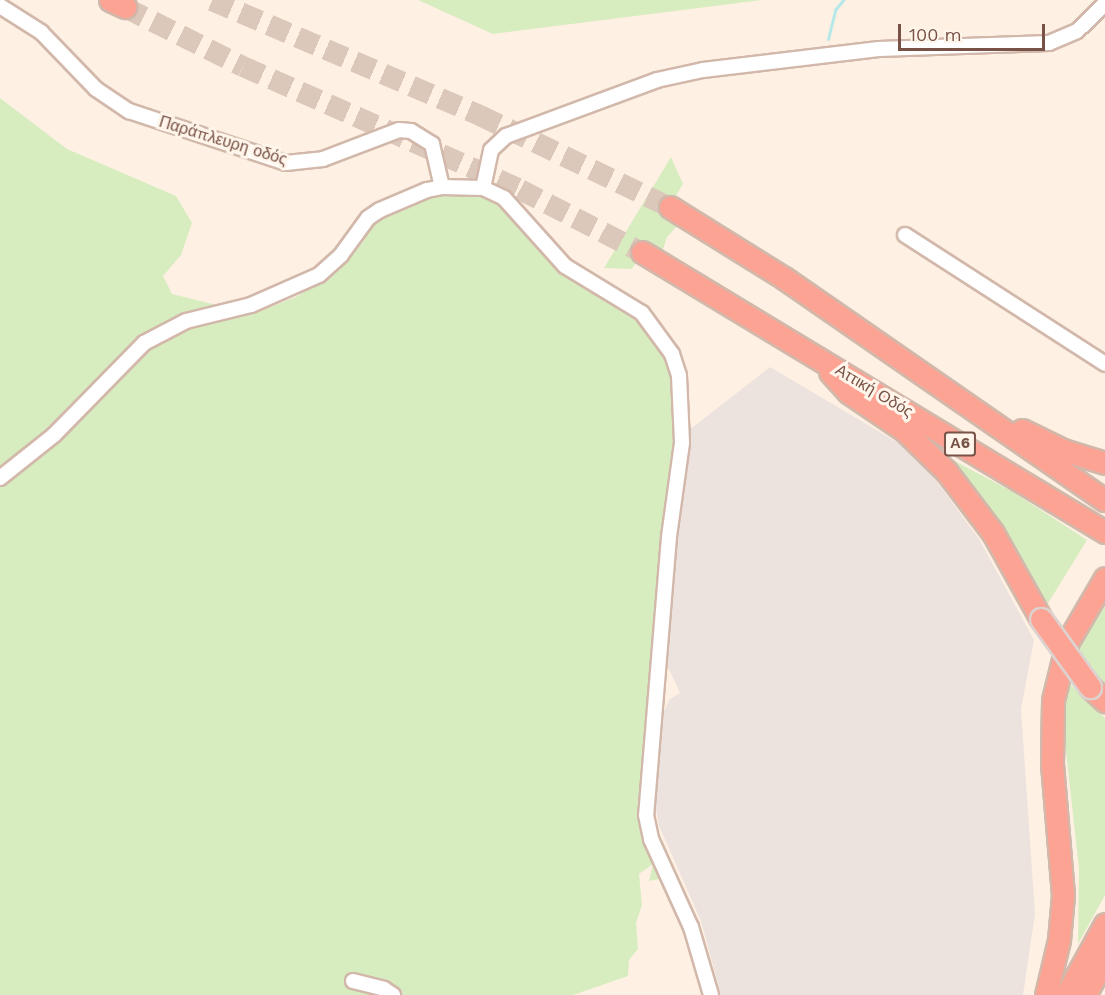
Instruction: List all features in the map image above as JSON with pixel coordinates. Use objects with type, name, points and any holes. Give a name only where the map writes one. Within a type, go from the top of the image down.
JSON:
[{"type":"highway","name":"Α6","points":[[670,207],[784,278],[1105,500]]},
{"type":"highway","name":"Αττική Οδός","points":[[642,252],[1105,532]]},
{"type":"highway","points":[[815,355],[848,392],[904,430],[951,478],[993,533],[1041,619],[1098,694]]},
{"type":"highway","points":[[897,356],[1038,439],[1105,463]]},
{"type":"highway","points":[[1046,995],[1059,940],[1063,895],[1052,765],[1053,700],[1067,644],[1105,579]]},
{"type":"highway","points":[[1066,995],[1105,924]]},
{"type":"highway","points":[[1085,995],[1105,958]]},
{"type":"street","points":[[483,188],[491,150],[506,136],[657,80],[704,70],[879,49],[1049,43],[1077,31],[1105,4]]},
{"type":"street","name":"Παράπλευρη οδός","points":[[0,6],[41,33],[96,89],[129,111],[286,163],[323,159],[390,133],[411,131],[432,144],[442,187]]},
{"type":"street","points":[[0,478],[54,435],[144,343],[186,321],[293,290],[319,275],[341,255],[372,214],[407,197],[442,187],[483,188],[504,198],[565,266],[642,313],[672,354],[679,376],[682,443],[669,537],[646,815],[651,839],[691,927],[711,995]]},
{"type":"street","points":[[905,235],[1105,364]]},
{"type":"street","points":[[353,981],[384,988],[393,995]]},
{"type":"shaded area","points":[[770,367],[900,444],[927,468],[979,539],[1034,640],[1021,709],[1035,914],[1023,995],[721,995],[701,921],[659,826],[655,804],[664,711],[670,699],[680,693],[667,665],[673,548],[689,430]]},
{"type":"green space","points":[[418,0],[762,0],[493,34]]},
{"type":"green space","points":[[0,98],[67,149],[176,196],[192,223],[181,255],[163,276],[172,294],[253,314],[296,297],[333,274],[364,241],[369,228],[407,202],[457,190],[499,198],[497,203],[509,209],[654,335],[673,378],[676,430],[659,544],[655,666],[639,823],[664,878],[649,881],[653,864],[639,874],[642,905],[636,923],[638,949],[629,960],[628,976],[573,995],[0,995]]},
{"type":"green space","points":[[671,157],[683,184],[663,217],[678,225],[667,237],[662,253],[647,245],[632,269],[604,268]]},
{"type":"green space","points":[[949,458],[1013,492],[1087,540],[1047,605]]},
{"type":"green space","points":[[1105,592],[1105,689],[1072,651]]},
{"type":"green space","points":[[1067,681],[1105,718],[1105,895],[1078,944],[1079,869],[1063,724]]},
{"type":"waterway","points":[[828,39],[835,10],[843,0]]},
{"type":"tunnel","points":[[212,0],[480,115],[670,207]]},
{"type":"tunnel","points":[[125,7],[243,66],[520,189],[642,252]]}]
